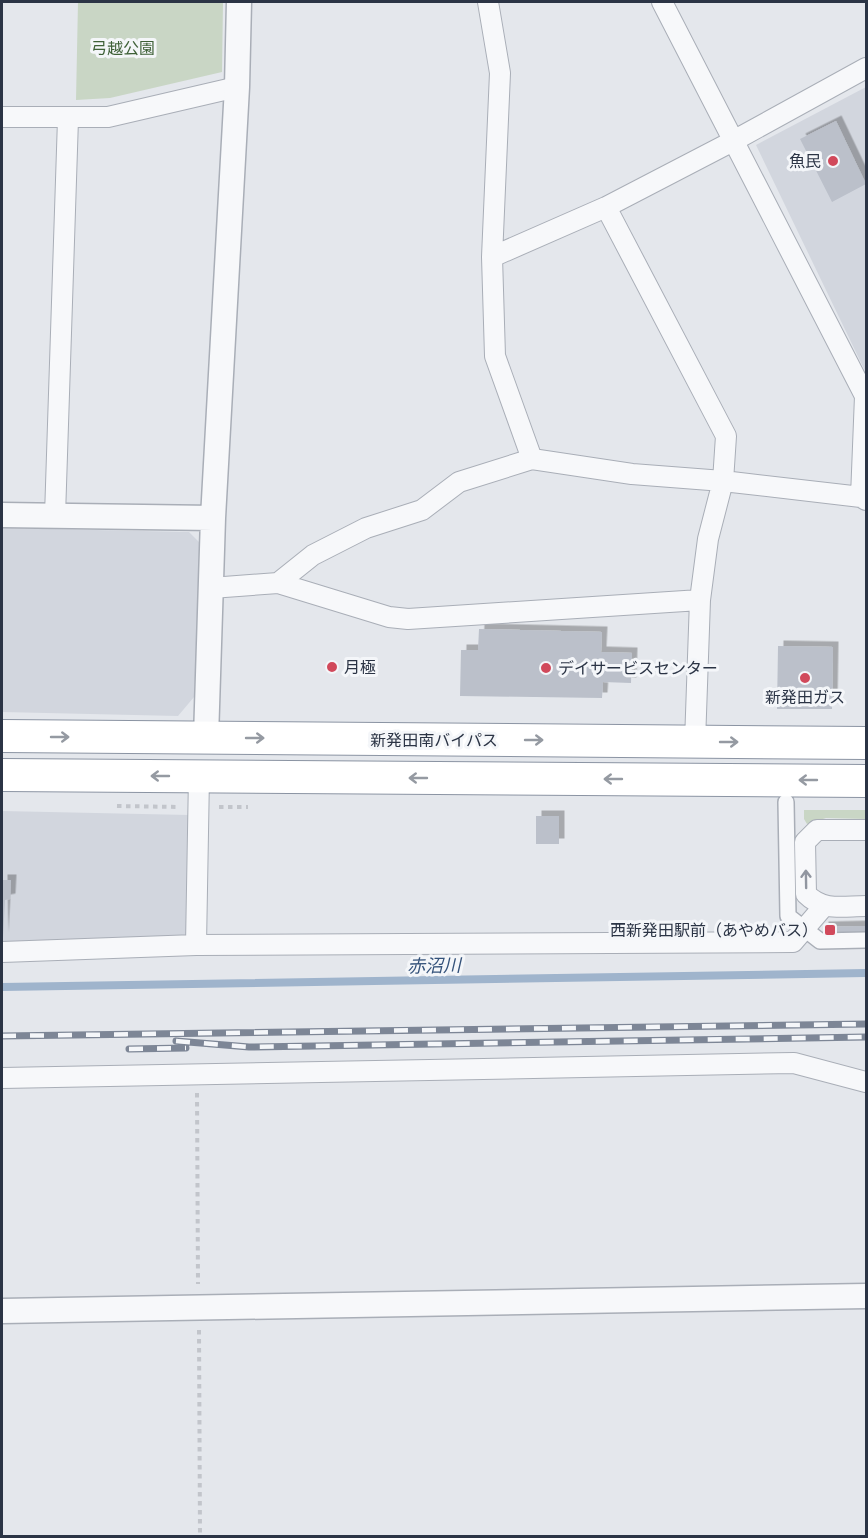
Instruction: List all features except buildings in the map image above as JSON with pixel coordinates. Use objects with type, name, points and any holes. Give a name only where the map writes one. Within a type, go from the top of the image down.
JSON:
[{"type":"highway","name":"新発田南バイパス","points":[[2,736],[867,743]]},
{"type":"highway","points":[[2,775],[867,781]]},
{"type":"street","points":[[206,738],[213,518],[237,87],[239,2]]},
{"type":"street","points":[[488,2],[500,73],[492,257],[495,356],[532,459]]},
{"type":"street","points":[[278,583],[313,555],[366,528],[422,510],[459,482],[532,459],[632,474],[723,481],[864,499],[865,396],[662,2]]},
{"type":"street","points":[[492,257],[606,207],[735,141],[867,68]]},
{"type":"street","points":[[2,117],[68,119],[108,117],[237,87]]},
{"type":"street","points":[[55,516],[68,119]]},
{"type":"street","points":[[606,207],[726,436],[723,481],[708,540],[700,600],[695,742]]},
{"type":"street","points":[[2,515],[213,518]]},
{"type":"street","points":[[211,588],[278,583],[388,616],[408,619],[700,600]]},
{"type":"street","points":[[196,945],[199,776]]},
{"type":"street","points":[[786,802],[788,916],[820,941],[867,940]]},
{"type":"street","points":[[867,830],[817,830],[805,842],[806,894],[816,904],[824,906],[867,906]]},
{"type":"street","points":[[2,952],[196,945],[793,942],[824,906]]},
{"type":"street","points":[[2,1078],[794,1064],[867,1082]]},
{"type":"street","points":[[2,1311],[867,1296]]},
{"type":"path","points":[[197,1076],[200,1536]]},
{"type":"shaded area","points":[[866,87],[866,373],[756,145]]},
{"type":"shaded area","points":[[2,528],[189,532],[202,545],[194,697],[178,716],[2,712]]},
{"type":"shaded area","points":[[2,811],[189,815],[187,940],[2,945]]},
{"type":"green space","name":"弓越公園","points":[[78,2],[223,2],[222,72],[110,98],[76,100]]},
{"type":"green space","points":[[804,810],[866,810],[866,819],[826,818],[807,824],[804,819]]},
{"type":"waterway","name":"赤沼川","points":[[2,987],[866,973]]},
{"type":"railway","points":[[2,1036],[866,1024]]},
{"type":"railway","points":[[176,1041],[249,1047],[866,1037]]},
{"type":"railway","points":[[129,1049],[186,1048]]},
{"type":"place","name":"魚民","points":[[833,161]]},
{"type":"place","name":"月極","points":[[332,667]]},
{"type":"place","name":"デイサービスセンター","points":[[546,668]]},
{"type":"place","name":"新発田ガス","points":[[805,678]]},
{"type":"place","name":"西新発田駅前（あやめバス）","points":[[830,930]]}]
